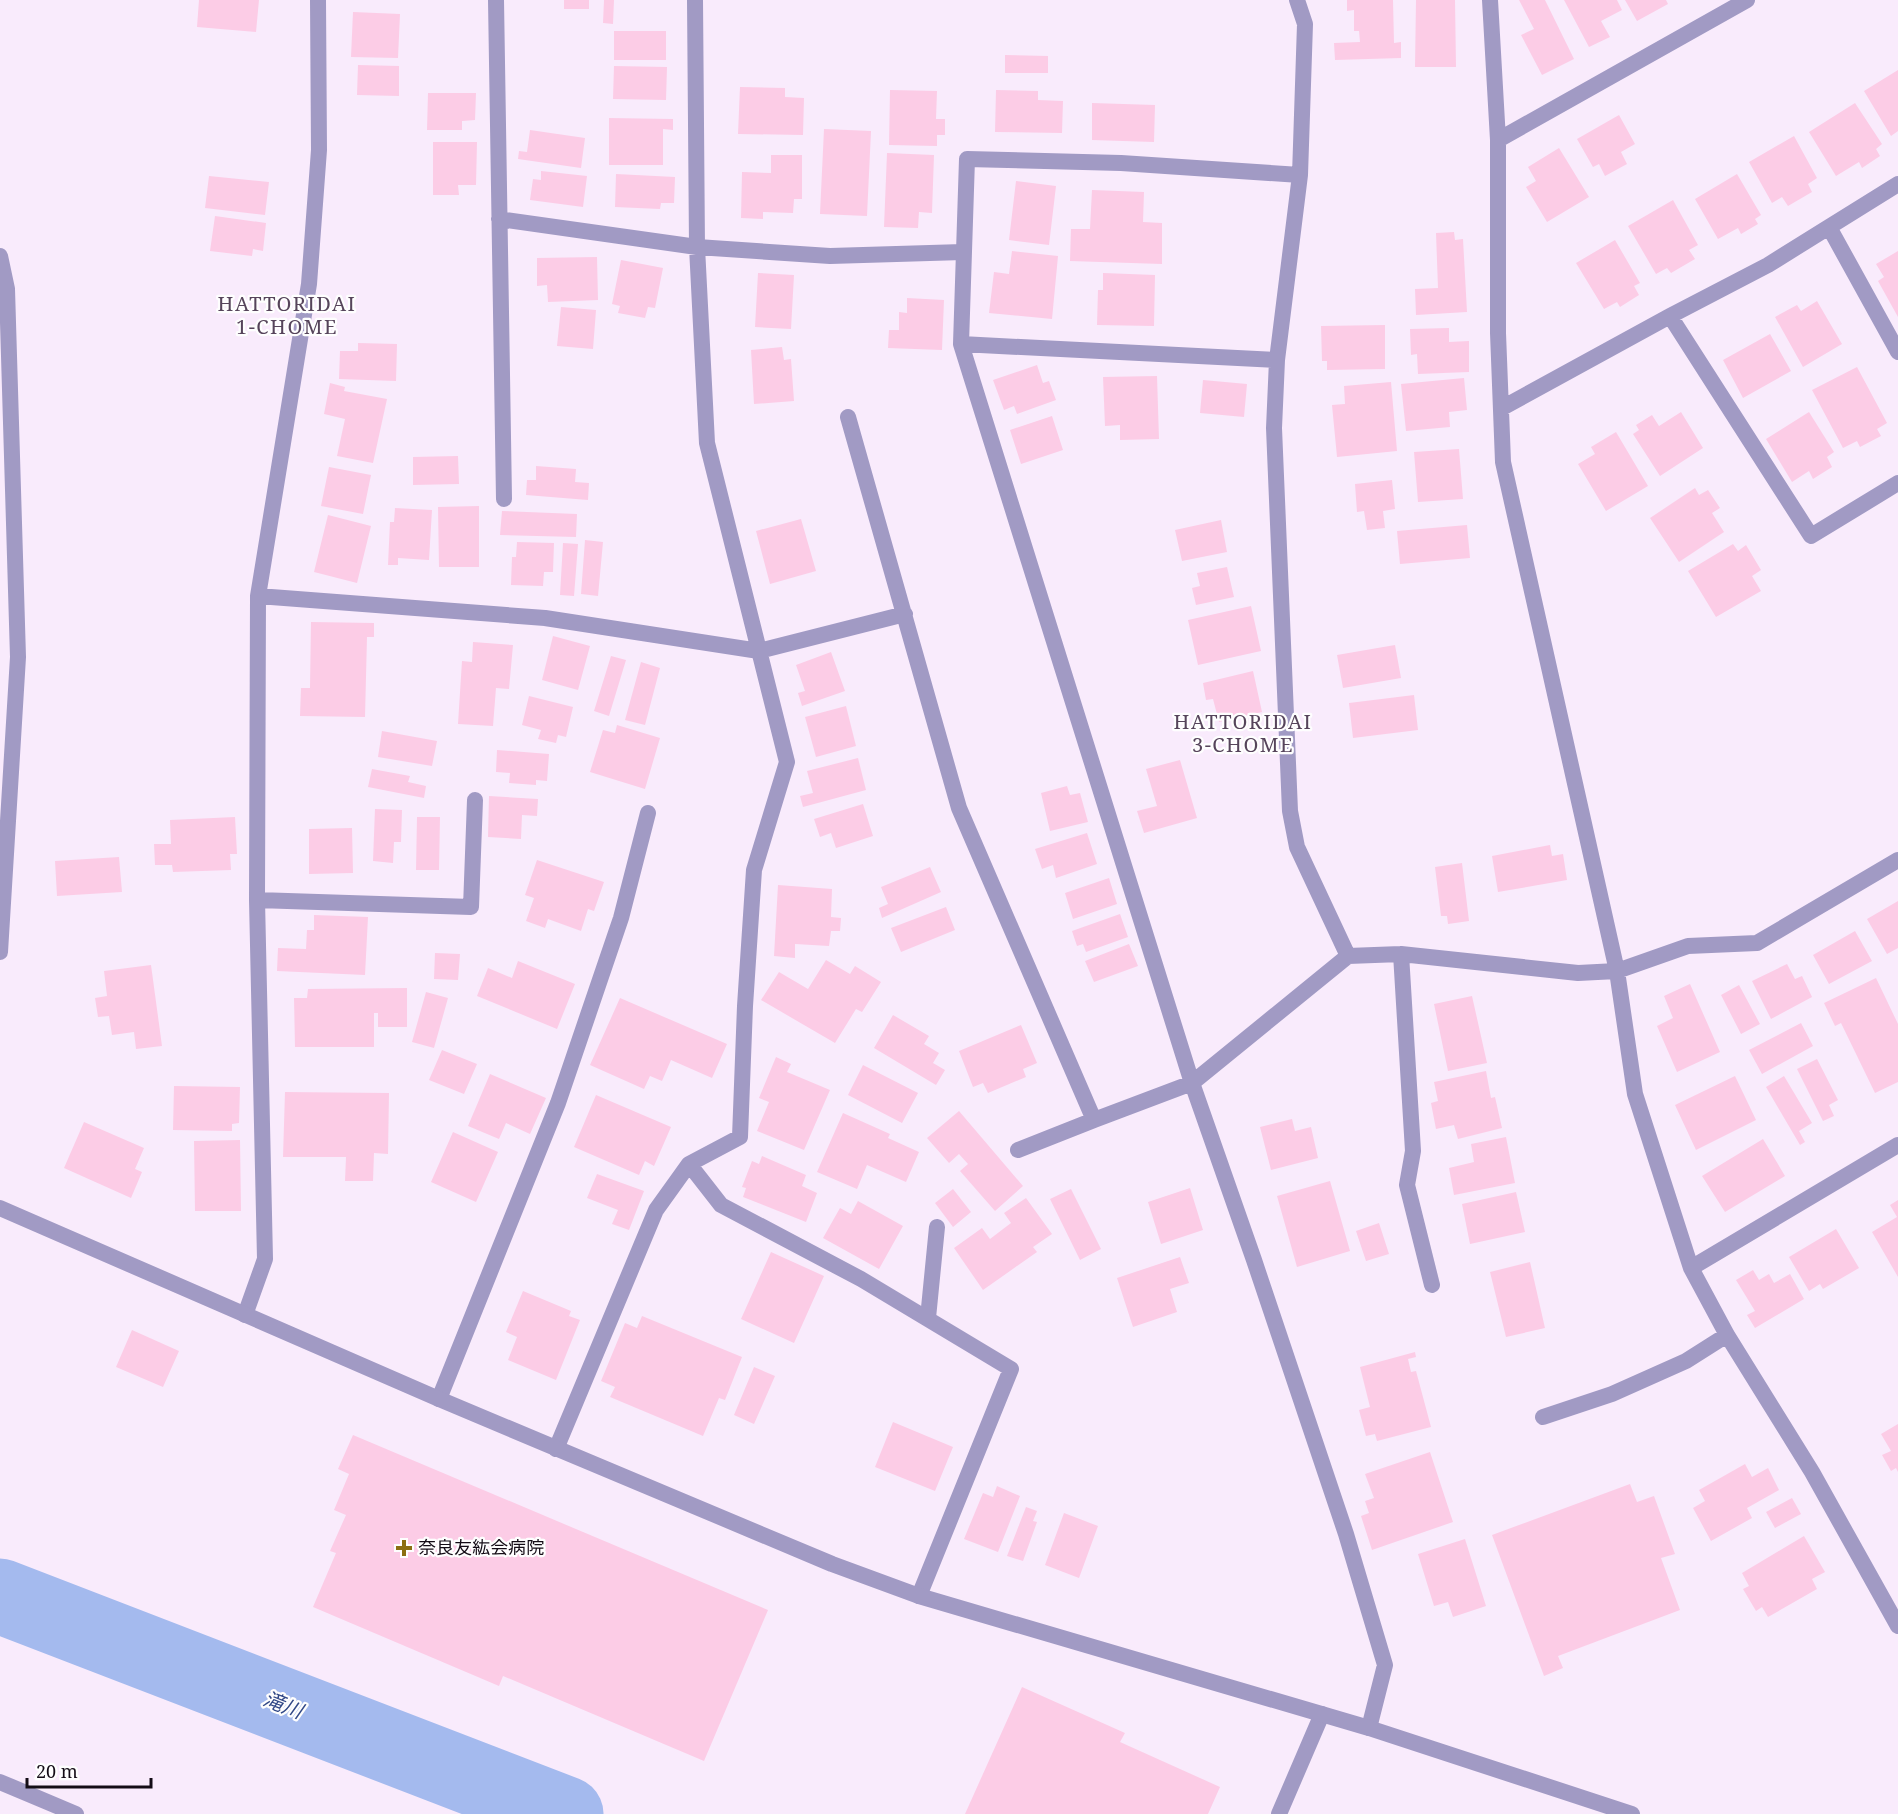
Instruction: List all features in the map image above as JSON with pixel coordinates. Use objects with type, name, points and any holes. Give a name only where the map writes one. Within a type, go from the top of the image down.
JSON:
[{"type":"street","points":[[245,1315],[265,1259],[256,900],[258,596],[309,284],[319,150],[318,0]]},
{"type":"street","points":[[496,0],[504,499]]},
{"type":"street","points":[[556,1449],[656,1210],[689,1164],[740,1137],[745,1006],[754,870],[787,762],[707,443],[697,247],[695,0]]},
{"type":"street","points":[[1297,0],[1305,24],[1300,175],[1277,360],[1274,428],[1290,811],[1297,847],[1348,956]]},
{"type":"street","points":[[1490,0],[1498,140],[1498,333],[1503,462],[1617,971],[1635,1094],[1690,1268],[1727,1335],[1812,1472],[1898,1626]]},
{"type":"street","points":[[1498,140],[1747,0]]},
{"type":"street","points":[[1300,175],[1121,163],[967,159],[961,344],[1192,1083],[1346,1534],[1385,1665],[1369,1728]]},
{"type":"street","points":[[1502,408],[1768,265],[1898,184]]},
{"type":"street","points":[[499,219],[697,247],[831,256],[963,252]]},
{"type":"street","points":[[1829,227],[1898,352]]},
{"type":"street","points":[[0,256],[7,289],[18,657],[0,952]]},
{"type":"street","points":[[1670,316],[1811,536],[1898,483]]},
{"type":"street","points":[[961,344],[1277,360]]},
{"type":"street","points":[[848,417],[959,808],[1094,1120]]},
{"type":"street","points":[[258,596],[545,618],[759,651],[905,614]]},
{"type":"street","points":[[256,900],[471,907],[475,800]]},
{"type":"street","points":[[439,1399],[558,1103],[621,918],[648,813]]},
{"type":"street","points":[[1018,1150],[1192,1083],[1348,956],[1401,954],[1578,974],[1617,971],[1688,946],[1757,943],[1898,860]]},
{"type":"street","points":[[1401,954],[1413,1151],[1407,1185],[1432,1285]]},
{"type":"street","points":[[1690,1268],[1898,1144]]},
{"type":"street","points":[[689,1164],[721,1205],[861,1279],[1011,1369],[919,1596]]},
{"type":"street","points":[[0,1208],[439,1399],[832,1564],[919,1596],[1369,1728],[1632,1814]]},
{"type":"street","points":[[928,1318],[937,1227]]},
{"type":"street","points":[[1543,1417],[1633,1385],[1686,1361],[1727,1335]]},
{"type":"street","points":[[1279,1814],[1322,1714]]},
{"type":"street","points":[[0,1782],[76,1814]]},
{"type":"building","points":[[199,0],[259,0],[256,32],[197,27]]},
{"type":"building","points":[[564,0],[589,0],[589,9],[564,9]]},
{"type":"building","points":[[604,0],[614,0],[613,24],[603,23]]},
{"type":"building","points":[[1347,0],[1393,0],[1394,43],[1401,42],[1401,58],[1335,60],[1334,43],[1360,42],[1359,31],[1354,31],[1354,10],[1347,11]]},
{"type":"building","points":[[1416,0],[1455,0],[1456,67],[1415,67]]},
{"type":"building","points":[[1519,0],[1545,0],[1574,59],[1542,75],[1521,35],[1534,29]]},
{"type":"building","points":[[1564,0],[1617,0],[1622,10],[1601,21],[1610,37],[1589,47]]},
{"type":"building","points":[[1625,0],[1666,0],[1668,4],[1637,21]]},
{"type":"building","points":[[353,12],[400,14],[398,58],[351,57]]},
{"type":"building","points":[[614,31],[666,31],[666,60],[614,60]]},
{"type":"building","points":[[1005,55],[1048,56],[1048,73],[1005,73]]},
{"type":"building","points":[[358,65],[399,66],[399,96],[357,95]]},
{"type":"building","points":[[614,66],[667,67],[666,100],[613,99]]},
{"type":"building","points":[[1898,70],[1898,131],[1891,136],[1864,91]]},
{"type":"building","points":[[740,87],[785,88],[785,97],[804,98],[803,135],[738,134]]},
{"type":"building","points":[[890,90],[937,91],[936,119],[945,119],[945,135],[937,135],[937,146],[889,145]]},
{"type":"building","points":[[996,90],[1038,91],[1038,100],[1063,101],[1062,133],[995,132]]},
{"type":"building","points":[[428,93],[476,93],[475,120],[462,121],[462,130],[427,130]]},
{"type":"building","points":[[1092,103],[1155,105],[1154,142],[1092,140]]},
{"type":"building","points":[[1855,103],[1882,144],[1876,149],[1880,156],[1862,168],[1859,162],[1836,176],[1809,132]]},
{"type":"building","points":[[1619,115],[1635,144],[1621,152],[1627,164],[1605,176],[1599,164],[1593,167],[1577,139]]},
{"type":"building","points":[[609,118],[673,119],[673,130],[663,129],[663,165],[609,165]]},
{"type":"building","points":[[824,129],[871,131],[867,216],[820,214]]},
{"type":"building","points":[[530,130],[585,138],[581,168],[518,159],[519,151],[527,152]]},
{"type":"building","points":[[1794,136],[1817,178],[1808,184],[1812,192],[1788,206],[1782,197],[1772,203],[1749,162]]},
{"type":"building","points":[[433,142],[477,142],[476,185],[458,185],[459,195],[433,195]]},
{"type":"building","points":[[1559,148],[1589,197],[1547,222],[1526,187],[1536,181],[1528,167]]},
{"type":"building","points":[[887,153],[934,155],[932,213],[919,212],[918,228],[884,227]]},
{"type":"building","points":[[771,155],[802,155],[802,199],[794,199],[793,213],[763,212],[763,219],[741,218],[742,172],[771,173]]},
{"type":"building","points":[[541,171],[587,176],[583,207],[530,200],[533,179],[541,180]]},
{"type":"building","points":[[616,174],[675,177],[674,203],[661,203],[660,209],[615,207]]},
{"type":"building","points":[[1737,174],[1761,215],[1755,219],[1758,224],[1741,234],[1738,228],[1718,239],[1695,199]]},
{"type":"building","points":[[209,176],[269,182],[265,215],[205,208]]},
{"type":"building","points":[[1016,181],[1056,186],[1049,245],[1009,240]]},
{"type":"building","points":[[1092,190],[1144,192],[1143,222],[1162,223],[1162,264],[1070,261],[1071,229],[1090,229]]},
{"type":"building","points":[[1673,200],[1698,245],[1689,250],[1695,259],[1671,273],[1667,268],[1656,274],[1628,226]]},
{"type":"building","points":[[215,216],[266,223],[263,251],[253,249],[252,256],[210,251]]},
{"type":"building","points":[[1454,232],[1455,240],[1463,239],[1467,312],[1416,315],[1415,289],[1438,288],[1436,233]]},
{"type":"building","points":[[1615,240],[1640,283],[1634,286],[1639,295],[1620,307],[1617,302],[1604,309],[1576,263]]},
{"type":"building","points":[[1012,251],[1058,256],[1052,319],[989,313],[994,272],[1009,274]]},
{"type":"building","points":[[1898,251],[1898,317],[1878,281],[1884,277],[1876,264]]},
{"type":"building","points":[[597,257],[598,300],[548,302],[547,285],[537,286],[537,258]]},
{"type":"building","points":[[621,260],[663,268],[655,308],[648,307],[645,318],[618,313],[620,306],[612,304]]},
{"type":"building","points":[[758,273],[794,275],[791,329],[755,327]]},
{"type":"building","points":[[1103,273],[1155,275],[1154,326],[1097,325],[1098,290],[1103,290]]},
{"type":"building","points":[[907,298],[944,300],[942,350],[888,348],[889,330],[899,330],[899,312],[907,313]]},
{"type":"building","points":[[1817,301],[1842,344],[1803,367],[1775,317],[1797,305],[1801,311]]},
{"type":"building","points":[[561,307],[596,310],[593,349],[557,346]]},
{"type":"building","points":[[1385,325],[1385,369],[1327,370],[1327,361],[1322,361],[1321,326]]},
{"type":"building","points":[[1449,328],[1449,342],[1469,341],[1469,372],[1418,374],[1417,354],[1411,355],[1410,329]]},
{"type":"building","points":[[1770,334],[1791,371],[1743,398],[1723,360]]},
{"type":"building","points":[[358,343],[397,344],[396,381],[339,379],[340,351],[358,351]]},
{"type":"building","points":[[782,347],[784,360],[791,359],[794,401],[754,404],[751,350]]},
{"type":"building","points":[[1037,365],[1043,383],[1049,381],[1056,400],[1017,414],[1014,406],[1004,410],[993,380]]},
{"type":"building","points":[[1857,367],[1887,423],[1877,429],[1881,436],[1860,447],[1857,441],[1843,448],[1812,390]]},
{"type":"building","points":[[1157,376],[1159,439],[1120,440],[1120,425],[1105,426],[1103,377]]},
{"type":"building","points":[[1464,378],[1467,410],[1449,412],[1450,427],[1406,431],[1401,384]]},
{"type":"building","points":[[1203,380],[1247,384],[1244,417],[1200,413]]},
{"type":"building","points":[[1391,382],[1397,451],[1337,457],[1332,405],[1345,404],[1344,386]]},
{"type":"building","points":[[330,383],[345,387],[344,391],[387,399],[373,463],[337,456],[345,419],[324,414]]},
{"type":"building","points":[[1681,412],[1703,448],[1660,476],[1633,434],[1639,430],[1636,425],[1652,415],[1659,426]]},
{"type":"building","points":[[1809,412],[1834,452],[1827,457],[1832,467],[1813,479],[1809,471],[1792,482],[1766,439]]},
{"type":"building","points":[[1052,416],[1063,450],[1021,464],[1010,430]]},
{"type":"building","points":[[1616,432],[1648,486],[1606,511],[1578,464],[1595,454],[1591,447]]},
{"type":"building","points":[[1459,449],[1463,499],[1418,502],[1414,452]]},
{"type":"building","points":[[458,456],[459,484],[413,485],[413,457]]},
{"type":"building","points":[[536,466],[576,469],[575,482],[589,483],[588,500],[526,495],[527,480],[536,480]]},
{"type":"building","points":[[329,467],[371,475],[363,514],[321,506]]},
{"type":"building","points":[[1392,480],[1395,509],[1383,511],[1385,528],[1367,530],[1364,511],[1357,512],[1355,484]]},
{"type":"building","points":[[1695,488],[1699,495],[1708,490],[1720,508],[1712,513],[1724,532],[1679,562],[1650,518]]},
{"type":"building","points":[[479,506],[479,567],[439,567],[438,507]]},
{"type":"building","points":[[395,508],[432,510],[429,560],[398,558],[398,565],[388,565],[390,522],[394,522]]},
{"type":"building","points":[[502,511],[577,514],[576,537],[500,535]]},
{"type":"building","points":[[328,515],[371,526],[357,583],[314,572]]},
{"type":"building","points":[[801,519],[816,571],[770,584],[756,531]]},
{"type":"building","points":[[1221,520],[1227,552],[1182,561],[1175,530]]},
{"type":"building","points":[[1467,525],[1470,558],[1400,564],[1397,531]]},
{"type":"building","points":[[585,540],[603,542],[598,596],[581,594]]},
{"type":"building","points":[[517,542],[554,543],[553,572],[544,572],[543,586],[511,585],[512,557],[516,557]]},
{"type":"building","points":[[563,543],[578,544],[574,596],[560,595]]},
{"type":"building","points":[[1733,544],[1738,551],[1746,545],[1761,570],[1752,576],[1761,591],[1716,617],[1688,571]]},
{"type":"building","points":[[1227,567],[1234,597],[1196,605],[1192,588],[1200,586],[1197,573]]},
{"type":"building","points":[[1251,606],[1261,651],[1198,665],[1188,620]]},
{"type":"building","points":[[311,622],[374,623],[374,637],[367,637],[365,717],[300,716],[301,688],[310,688]]},
{"type":"building","points":[[553,636],[590,646],[578,690],[542,680]]},
{"type":"building","points":[[473,642],[513,645],[509,689],[496,688],[493,726],[458,724],[462,661],[472,662]]},
{"type":"building","points":[[1395,645],[1401,678],[1343,688],[1337,655]]},
{"type":"building","points":[[831,652],[845,691],[802,706],[798,693],[805,691],[796,665]]},
{"type":"building","points":[[611,656],[626,660],[609,716],[594,711]]},
{"type":"building","points":[[641,662],[660,668],[645,725],[625,720]]},
{"type":"building","points":[[1253,671],[1262,712],[1219,722],[1213,699],[1206,700],[1203,683]]},
{"type":"building","points":[[1414,695],[1418,730],[1353,738],[1349,703]]},
{"type":"building","points":[[529,696],[573,707],[566,737],[558,735],[556,743],[538,739],[541,730],[522,725]]},
{"type":"building","points":[[846,706],[856,746],[816,757],[805,717]]},
{"type":"building","points":[[617,725],[660,738],[645,789],[590,772],[603,730],[615,733]]},
{"type":"building","points":[[382,731],[437,741],[432,766],[378,757]]},
{"type":"building","points":[[497,750],[549,754],[547,781],[536,780],[536,785],[509,783],[510,773],[496,772]]},
{"type":"building","points":[[858,758],[866,790],[803,807],[800,796],[813,793],[807,771]]},
{"type":"building","points":[[1180,760],[1197,818],[1144,833],[1137,811],[1157,806],[1146,769]]},
{"type":"building","points":[[372,769],[410,776],[408,782],[426,786],[424,798],[368,787]]},
{"type":"building","points":[[1067,786],[1070,795],[1080,793],[1088,822],[1050,831],[1041,793]]},
{"type":"building","points":[[489,796],[538,799],[537,816],[522,815],[521,839],[488,837]]},
{"type":"building","points":[[863,804],[873,836],[836,848],[831,833],[820,837],[814,819]]},
{"type":"building","points":[[375,809],[402,810],[401,842],[394,842],[393,863],[373,861]]},
{"type":"building","points":[[235,817],[237,854],[230,854],[231,870],[173,872],[172,865],[155,865],[154,844],[171,844],[170,820]]},
{"type":"building","points":[[417,817],[440,817],[439,870],[416,870]]},
{"type":"building","points":[[352,828],[353,873],[309,874],[309,829]]},
{"type":"building","points":[[1087,833],[1097,864],[1056,878],[1053,865],[1042,869],[1035,849]]},
{"type":"building","points":[[1550,845],[1552,856],[1563,854],[1567,880],[1498,892],[1492,856]]},
{"type":"building","points":[[119,857],[122,892],[57,896],[55,861]]},
{"type":"building","points":[[537,860],[604,882],[594,911],[588,909],[581,931],[548,919],[545,928],[526,921],[534,898],[525,895]]},
{"type":"building","points":[[1462,863],[1469,921],[1448,924],[1447,916],[1441,916],[1435,867]]},
{"type":"building","points":[[930,867],[941,892],[882,918],[879,908],[888,904],[881,887]]},
{"type":"building","points":[[1109,878],[1117,904],[1073,919],[1065,893]]},
{"type":"building","points":[[778,885],[832,889],[831,917],[841,918],[840,931],[831,931],[829,946],[795,944],[795,958],[774,956]]},
{"type":"building","points":[[1898,901],[1898,948],[1887,954],[1867,919]]},
{"type":"building","points":[[946,907],[955,930],[901,952],[891,928]]},
{"type":"building","points":[[1120,914],[1128,937],[1086,952],[1083,944],[1077,946],[1072,931]]},
{"type":"building","points":[[314,915],[368,917],[365,975],[277,971],[278,948],[306,949],[307,930],[314,930]]},
{"type":"building","points":[[1855,931],[1872,961],[1829,984],[1813,955]]},
{"type":"building","points":[[1129,944],[1138,966],[1094,982],[1085,961]]},
{"type":"building","points":[[435,953],[460,954],[458,980],[434,979]]},
{"type":"building","points":[[826,960],[850,974],[855,966],[881,982],[862,1012],[856,1009],[835,1043],[761,1000],[779,972],[808,989]]},
{"type":"building","points":[[518,961],[575,984],[557,1029],[477,996],[488,968],[512,978]]},
{"type":"building","points":[[1787,964],[1795,979],[1802,976],[1812,997],[1771,1019],[1752,981]]},
{"type":"building","points":[[151,965],[162,1046],[136,1049],[134,1032],[112,1035],[109,1016],[98,1017],[95,998],[107,996],[104,971]]},
{"type":"building","points":[[1876,978],[1898,1024],[1898,1082],[1875,1093],[1841,1023],[1835,1026],[1824,1003]]},
{"type":"building","points":[[1690,984],[1720,1052],[1677,1072],[1657,1026],[1673,1018],[1664,996]]},
{"type":"building","points":[[1739,985],[1760,1024],[1741,1034],[1721,995]]},
{"type":"building","points":[[407,988],[407,1027],[378,1027],[378,1013],[374,1013],[374,1047],[295,1047],[294,998],[307,998],[308,989]]},
{"type":"building","points":[[426,992],[448,998],[434,1048],[412,1042]]},
{"type":"building","points":[[1472,996],[1487,1063],[1448,1071],[1434,1004]]},
{"type":"building","points":[[620,998],[727,1044],[712,1078],[671,1060],[662,1081],[650,1076],[644,1089],[590,1065]]},
{"type":"building","points":[[893,1015],[929,1036],[924,1044],[939,1053],[933,1063],[945,1070],[936,1085],[874,1048]]},
{"type":"building","points":[[1801,1023],[1813,1046],[1762,1074],[1749,1050]]},
{"type":"building","points":[[1021,1025],[1037,1063],[1023,1069],[1026,1077],[988,1093],[983,1083],[973,1087],[959,1051]]},
{"type":"building","points":[[442,1050],[477,1064],[464,1094],[429,1080]]},
{"type":"building","points":[[776,1057],[791,1064],[787,1072],[830,1090],[804,1150],[757,1131],[769,1102],[759,1098]]},
{"type":"building","points":[[1817,1059],[1838,1100],[1829,1105],[1834,1116],[1823,1121],[1797,1069]]},
{"type":"building","points":[[863,1065],[918,1093],[902,1123],[848,1095]]},
{"type":"building","points":[[1486,1071],[1491,1098],[1495,1097],[1502,1128],[1458,1139],[1454,1125],[1436,1129],[1431,1103],[1438,1101],[1434,1082]]},
{"type":"building","points":[[490,1074],[546,1098],[530,1134],[506,1123],[499,1139],[468,1126]]},
{"type":"building","points":[[1735,1076],[1756,1120],[1696,1150],[1675,1105]]},
{"type":"building","points":[[1784,1076],[1812,1123],[1799,1131],[1805,1142],[1800,1145],[1766,1087]]},
{"type":"building","points":[[174,1086],[240,1087],[239,1123],[232,1124],[232,1131],[173,1130]]},
{"type":"building","points":[[285,1092],[389,1093],[388,1154],[374,1153],[373,1181],[345,1181],[346,1157],[283,1157]]},
{"type":"building","points":[[596,1095],[671,1127],[654,1166],[645,1161],[639,1175],[574,1147]]},
{"type":"building","points":[[959,1111],[1023,1186],[995,1211],[960,1171],[968,1164],[959,1154],[949,1163],[927,1138]]},
{"type":"building","points":[[843,1113],[890,1134],[888,1138],[919,1152],[906,1182],[867,1165],[857,1189],[817,1172]]},
{"type":"building","points":[[1292,1119],[1295,1131],[1311,1127],[1318,1158],[1271,1170],[1260,1127]]},
{"type":"building","points":[[84,1122],[144,1148],[135,1169],[142,1172],[131,1198],[64,1168]]},
{"type":"building","points":[[453,1132],[498,1152],[476,1202],[431,1182]]},
{"type":"building","points":[[1506,1137],[1515,1183],[1454,1195],[1449,1168],[1474,1162],[1471,1144]]},
{"type":"building","points":[[1763,1139],[1785,1176],[1725,1212],[1702,1176]]},
{"type":"building","points":[[240,1140],[241,1211],[195,1211],[194,1141]]},
{"type":"building","points":[[762,1156],[806,1175],[802,1186],[817,1193],[806,1222],[743,1197],[746,1188],[742,1187],[752,1161],[759,1164]]},
{"type":"building","points":[[597,1174],[644,1191],[629,1230],[612,1224],[618,1210],[587,1198]]},
{"type":"building","points":[[1330,1181],[1350,1251],[1297,1267],[1277,1196]]},
{"type":"building","points":[[1190,1188],[1203,1230],[1161,1244],[1148,1202]]},
{"type":"building","points":[[953,1189],[971,1212],[953,1227],[935,1203]]},
{"type":"building","points":[[1071,1189],[1101,1249],[1080,1260],[1050,1199]]},
{"type":"building","points":[[1516,1192],[1525,1232],[1470,1244],[1462,1204]]},
{"type":"building","points":[[1026,1198],[1052,1234],[1033,1247],[1037,1252],[983,1290],[954,1248],[982,1228],[990,1239],[1011,1223],[1004,1213]]},
{"type":"building","points":[[1898,1200],[1898,1277],[1872,1232],[1897,1217],[1890,1205]]},
{"type":"building","points":[[858,1201],[903,1226],[879,1269],[823,1238],[840,1208],[851,1214]]},
{"type":"building","points":[[1379,1223],[1389,1254],[1366,1261],[1356,1231]]},
{"type":"building","points":[[1836,1229],[1859,1268],[1823,1289],[1820,1284],[1809,1291],[1789,1257]]},
{"type":"building","points":[[771,1252],[824,1276],[794,1343],[741,1319]]},
{"type":"building","points":[[1180,1257],[1189,1283],[1170,1289],[1177,1312],[1133,1327],[1117,1278]]},
{"type":"building","points":[[1530,1262],[1545,1328],[1506,1337],[1490,1272]]},
{"type":"building","points":[[1753,1270],[1759,1280],[1769,1274],[1774,1283],[1790,1274],[1804,1299],[1755,1328],[1747,1315],[1755,1311],[1736,1280]]},
{"type":"building","points":[[523,1291],[571,1311],[569,1316],[580,1320],[556,1380],[508,1360],[517,1337],[506,1332]]},
{"type":"building","points":[[642,1316],[742,1357],[725,1400],[719,1398],[703,1436],[610,1397],[615,1387],[601,1381],[625,1323],[637,1328]]},
{"type":"building","points":[[132,1330],[179,1351],[163,1387],[116,1367]]},
{"type":"building","points":[[1415,1352],[1416,1357],[1408,1359],[1411,1372],[1416,1371],[1431,1427],[1377,1441],[1375,1434],[1366,1436],[1359,1410],[1370,1407],[1360,1367]]},
{"type":"building","points":[[754,1367],[775,1376],[754,1424],[734,1415]]},
{"type":"building","points":[[893,1422],[953,1447],[935,1491],[875,1467]]},
{"type":"building","points":[[1898,1424],[1898,1472],[1896,1468],[1891,1471],[1882,1455],[1891,1451],[1881,1434]]},
{"type":"building","points":[[353,1435],[768,1610],[704,1761],[503,1676],[499,1686],[313,1607],[336,1553],[330,1551],[346,1515],[334,1510],[349,1474],[338,1469]]},
{"type":"building","points":[[1430,1452],[1453,1522],[1372,1550],[1361,1516],[1369,1513],[1365,1501],[1374,1498],[1365,1474]]},
{"type":"building","points":[[1745,1464],[1752,1477],[1768,1468],[1779,1490],[1747,1508],[1752,1518],[1711,1541],[1693,1508],[1705,1501],[1699,1490]]},
{"type":"building","points":[[1630,1484],[1637,1502],[1654,1496],[1675,1554],[1661,1558],[1680,1610],[1558,1656],[1563,1668],[1544,1676],[1492,1535]]},
{"type":"building","points":[[997,1486],[1020,1496],[998,1552],[964,1539],[983,1493],[993,1497]]},
{"type":"building","points":[[1792,1498],[1801,1514],[1775,1528],[1766,1512]]},
{"type":"building","points":[[1026,1507],[1037,1511],[1033,1521],[1037,1522],[1023,1561],[1007,1556]]},
{"type":"building","points":[[1064,1513],[1098,1526],[1079,1578],[1045,1565]]},
{"type":"building","points":[[1804,1536],[1825,1572],[1812,1579],[1817,1589],[1768,1617],[1762,1607],[1756,1611],[1743,1589],[1749,1586],[1742,1573]]},
{"type":"building","points":[[1465,1539],[1486,1606],[1453,1617],[1448,1602],[1434,1606],[1418,1554]]},
{"type":"building","points":[[1022,1687],[1125,1733],[1120,1742],[1220,1787],[1208,1814],[965,1814]]},
{"type":"waterway","name":"滝川","points":[[0,1596],[566,1814]]},
{"type":"place","name":"奈良友紘会病院","points":[[404,1548]]},
{"type":"district","name":"HATTORIDAI 1-CHOME","points":[[287,316]]},
{"type":"district","name":"HATTORIDAI 3-CHOME","points":[[1243,734]]}]
